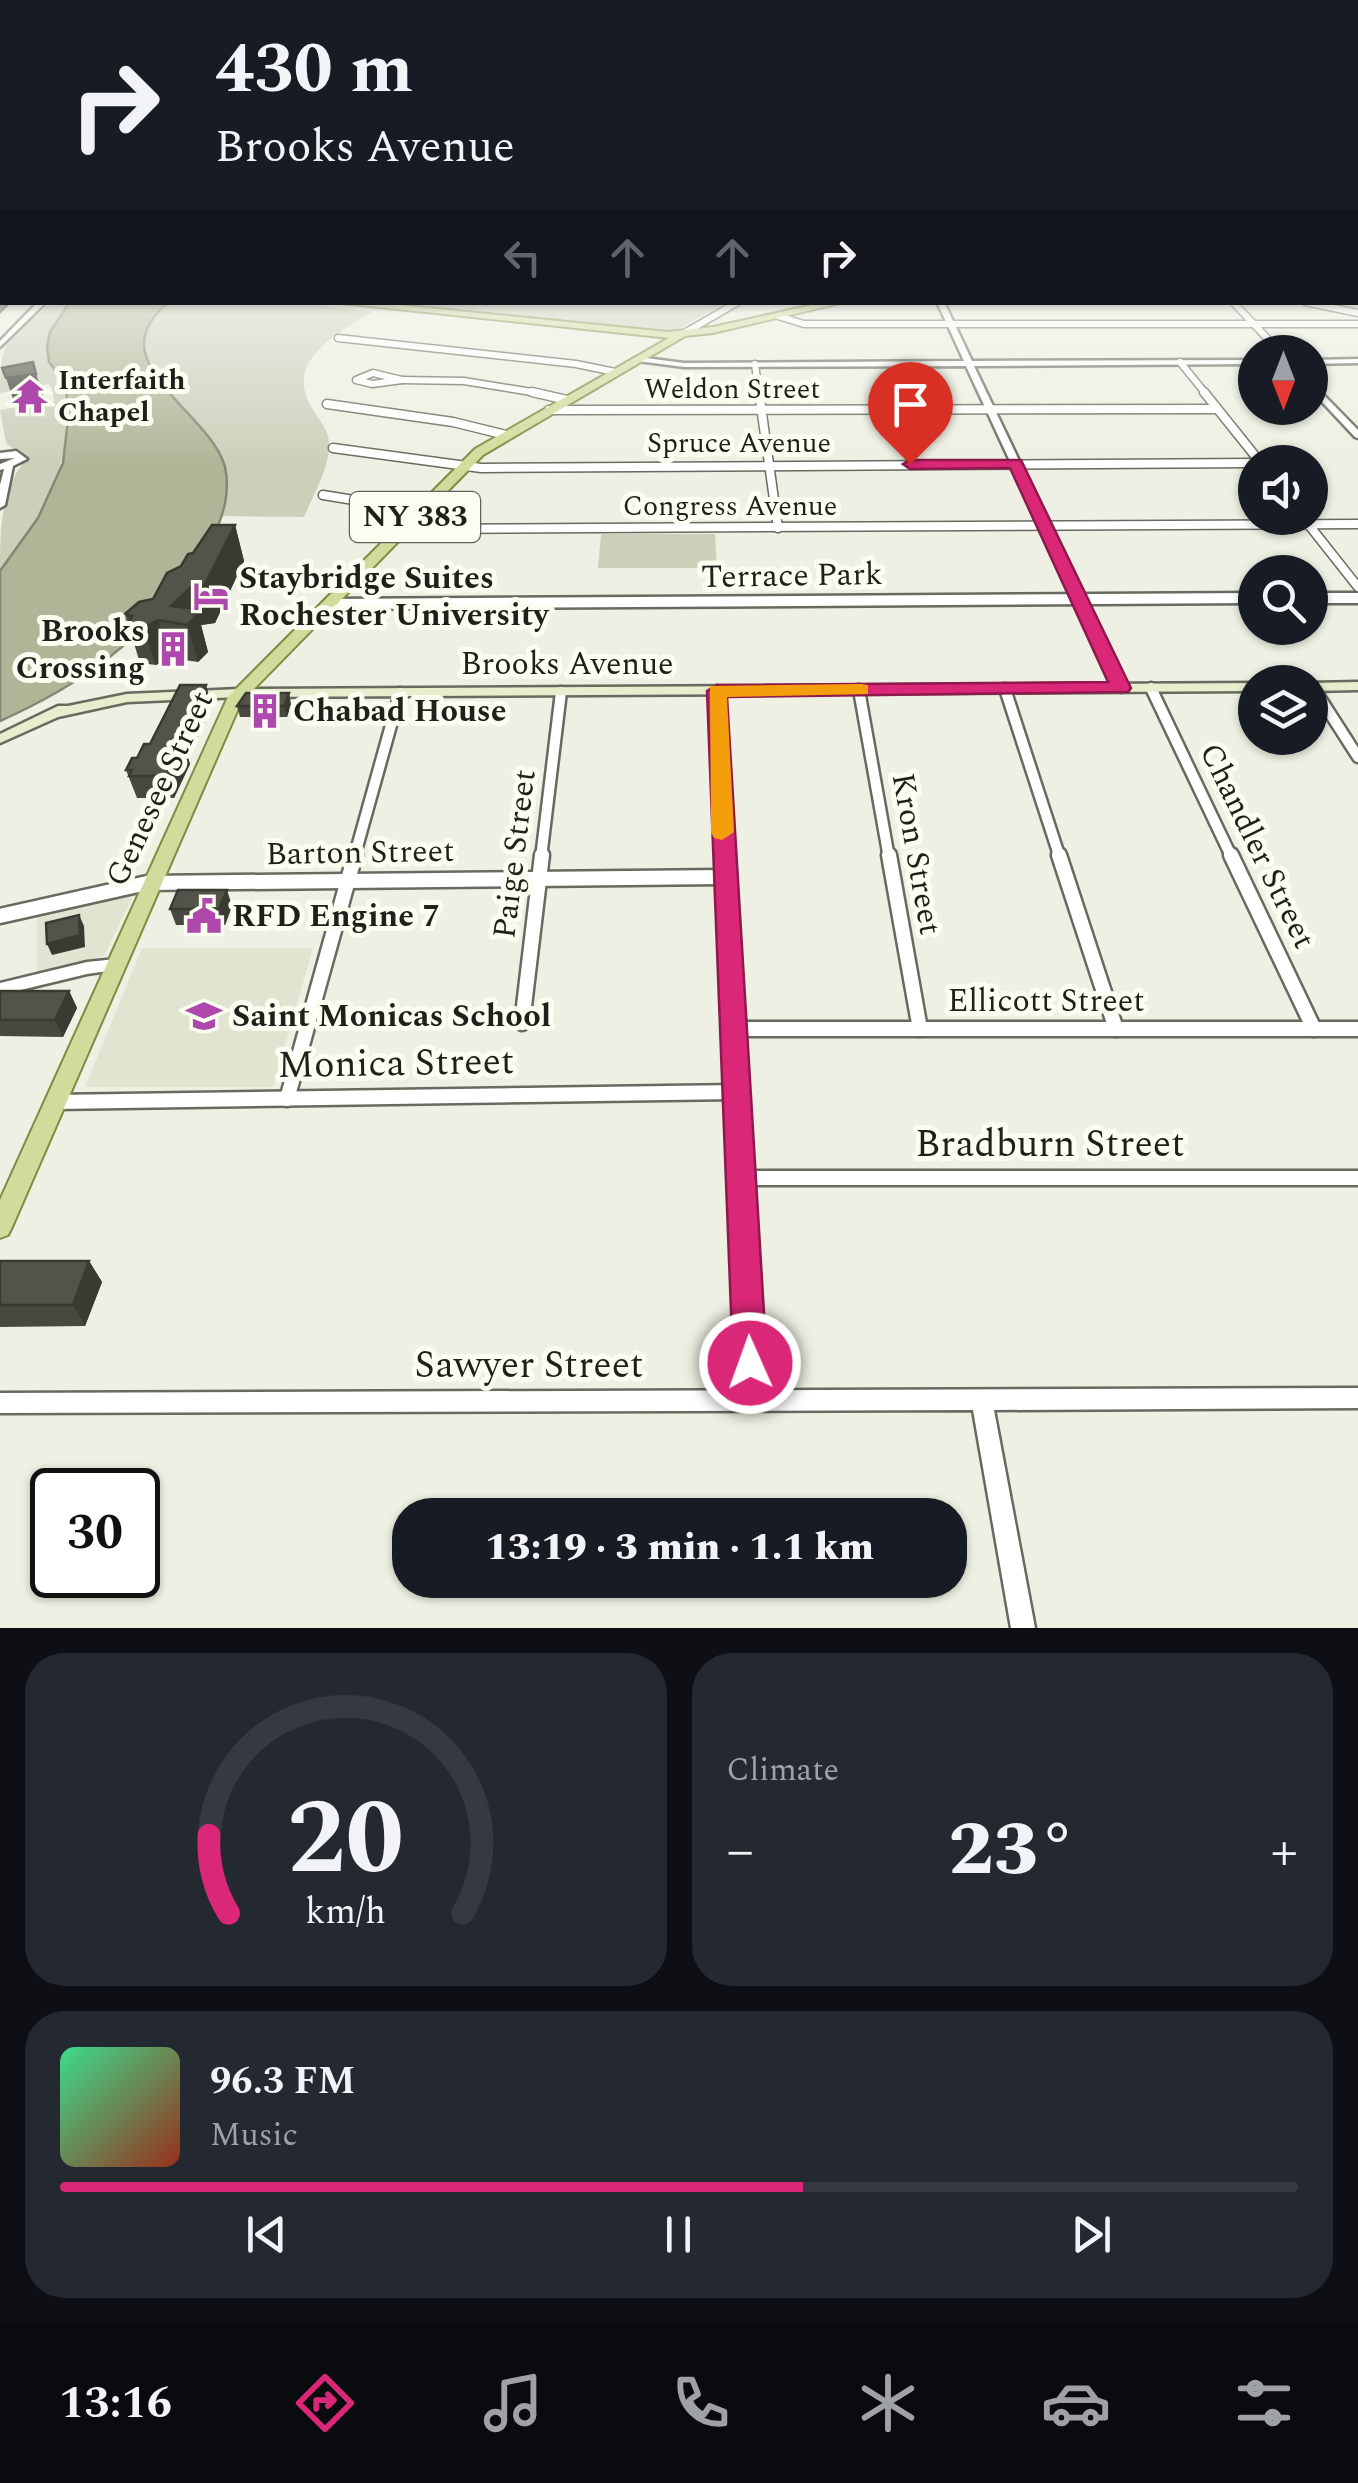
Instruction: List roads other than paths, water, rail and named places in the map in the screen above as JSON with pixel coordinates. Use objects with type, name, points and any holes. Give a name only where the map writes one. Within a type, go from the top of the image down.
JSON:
[{"type":"main road","points":[[439,312],[680,335]]},
{"type":"main road","name":"NY 383","points":[[680,335],[796,312]]},
{"type":"main road","name":"Genesee Street","points":[[1,1223],[240,694],[464,467],[506,434],[638,359],[660,341],[680,335]]},
{"type":"main road","points":[[1328,687],[1358,686]]},
{"type":"main road","name":"Brooks Avenue","points":[[0,740],[56,713],[127,698],[1238,687]]},
{"type":"street","points":[[0,345],[33,312]]},
{"type":"street","name":"Genesee Street","points":[[680,335],[720,312]]},
{"type":"street","points":[[945,312],[1121,688]]},
{"type":"street","points":[[1242,312],[1264,335]]},
{"type":"street","points":[[778,316],[799,324],[1358,324]]},
{"type":"street","points":[[338,338],[576,364],[615,372]]},
{"type":"street","points":[[638,359],[670,365],[1238,362]]},
{"type":"street","points":[[1328,362],[1358,361]]},
{"type":"street","points":[[1180,362],[1244,445]]},
{"type":"street","points":[[755,364],[778,528]]},
{"type":"street","points":[[402,380],[364,384],[356,380],[375,374],[402,380],[508,388],[568,400]]},
{"type":"street","points":[[1328,403],[1358,435]]},
{"type":"street","points":[[328,404],[453,422],[506,434]]},
{"type":"street","name":"Weldon Street","points":[[550,410],[1216,408]]},
{"type":"street","points":[[0,505],[4,461],[1,442]]},
{"type":"street","name":"Spruce Avenue","points":[[332,448],[464,467],[1238,462]]},
{"type":"street","points":[[323,495],[421,510]]},
{"type":"street","name":"Congress Avenue","points":[[402,530],[1238,522]]},
{"type":"street","name":"Congress Avenue","points":[[1328,522],[1358,524]]},
{"type":"street","points":[[1316,535],[1358,587]]},
{"type":"street","name":"Terrace Park","points":[[329,604],[1238,598]]},
{"type":"street","points":[[1328,598],[1358,598]]},
{"type":"street","name":"Chandler Street","points":[[1151,688],[1314,1029]]},
{"type":"street","points":[[1005,689],[1116,1029]]},
{"type":"street","name":"Kron Street","points":[[859,690],[920,1029]]},
{"type":"street","points":[[717,691],[752,1400]]},
{"type":"street","name":"Paige Street","points":[[522,1023],[562,692]]},
{"type":"street","points":[[287,1099],[400,693]]},
{"type":"street","points":[[1328,711],[1358,757]]},
{"type":"street","name":"Barton Street","points":[[0,916],[152,882],[724,877]]},
{"type":"street","points":[[0,989],[116,965]]},
{"type":"street","name":"Ellicott Street","points":[[734,1029],[1358,1029]]},
{"type":"street","name":"Monica Street","points":[[55,1102],[738,1092]]},
{"type":"street","name":"Bradburn Street","points":[[742,1178],[1358,1178]]},
{"type":"street","name":"Sawyer Street","points":[[0,1403],[1358,1398]]},
{"type":"street","points":[[982,1399],[1023,1628]]},
{"type":"place","name":"Interfaith Chapel","points":[[30,396]]},
{"type":"place","name":"Staybridge Suites Rochester University","points":[[211,596]]},
{"type":"place","name":"Brooks Crossing","points":[[173,649]]},
{"type":"place","name":"Chabad House","points":[[265,711]]},
{"type":"place","name":"RFD Engine 7","points":[[204,916]]},
{"type":"place","name":"Saint Monicas School","points":[[204,1016]]}]
